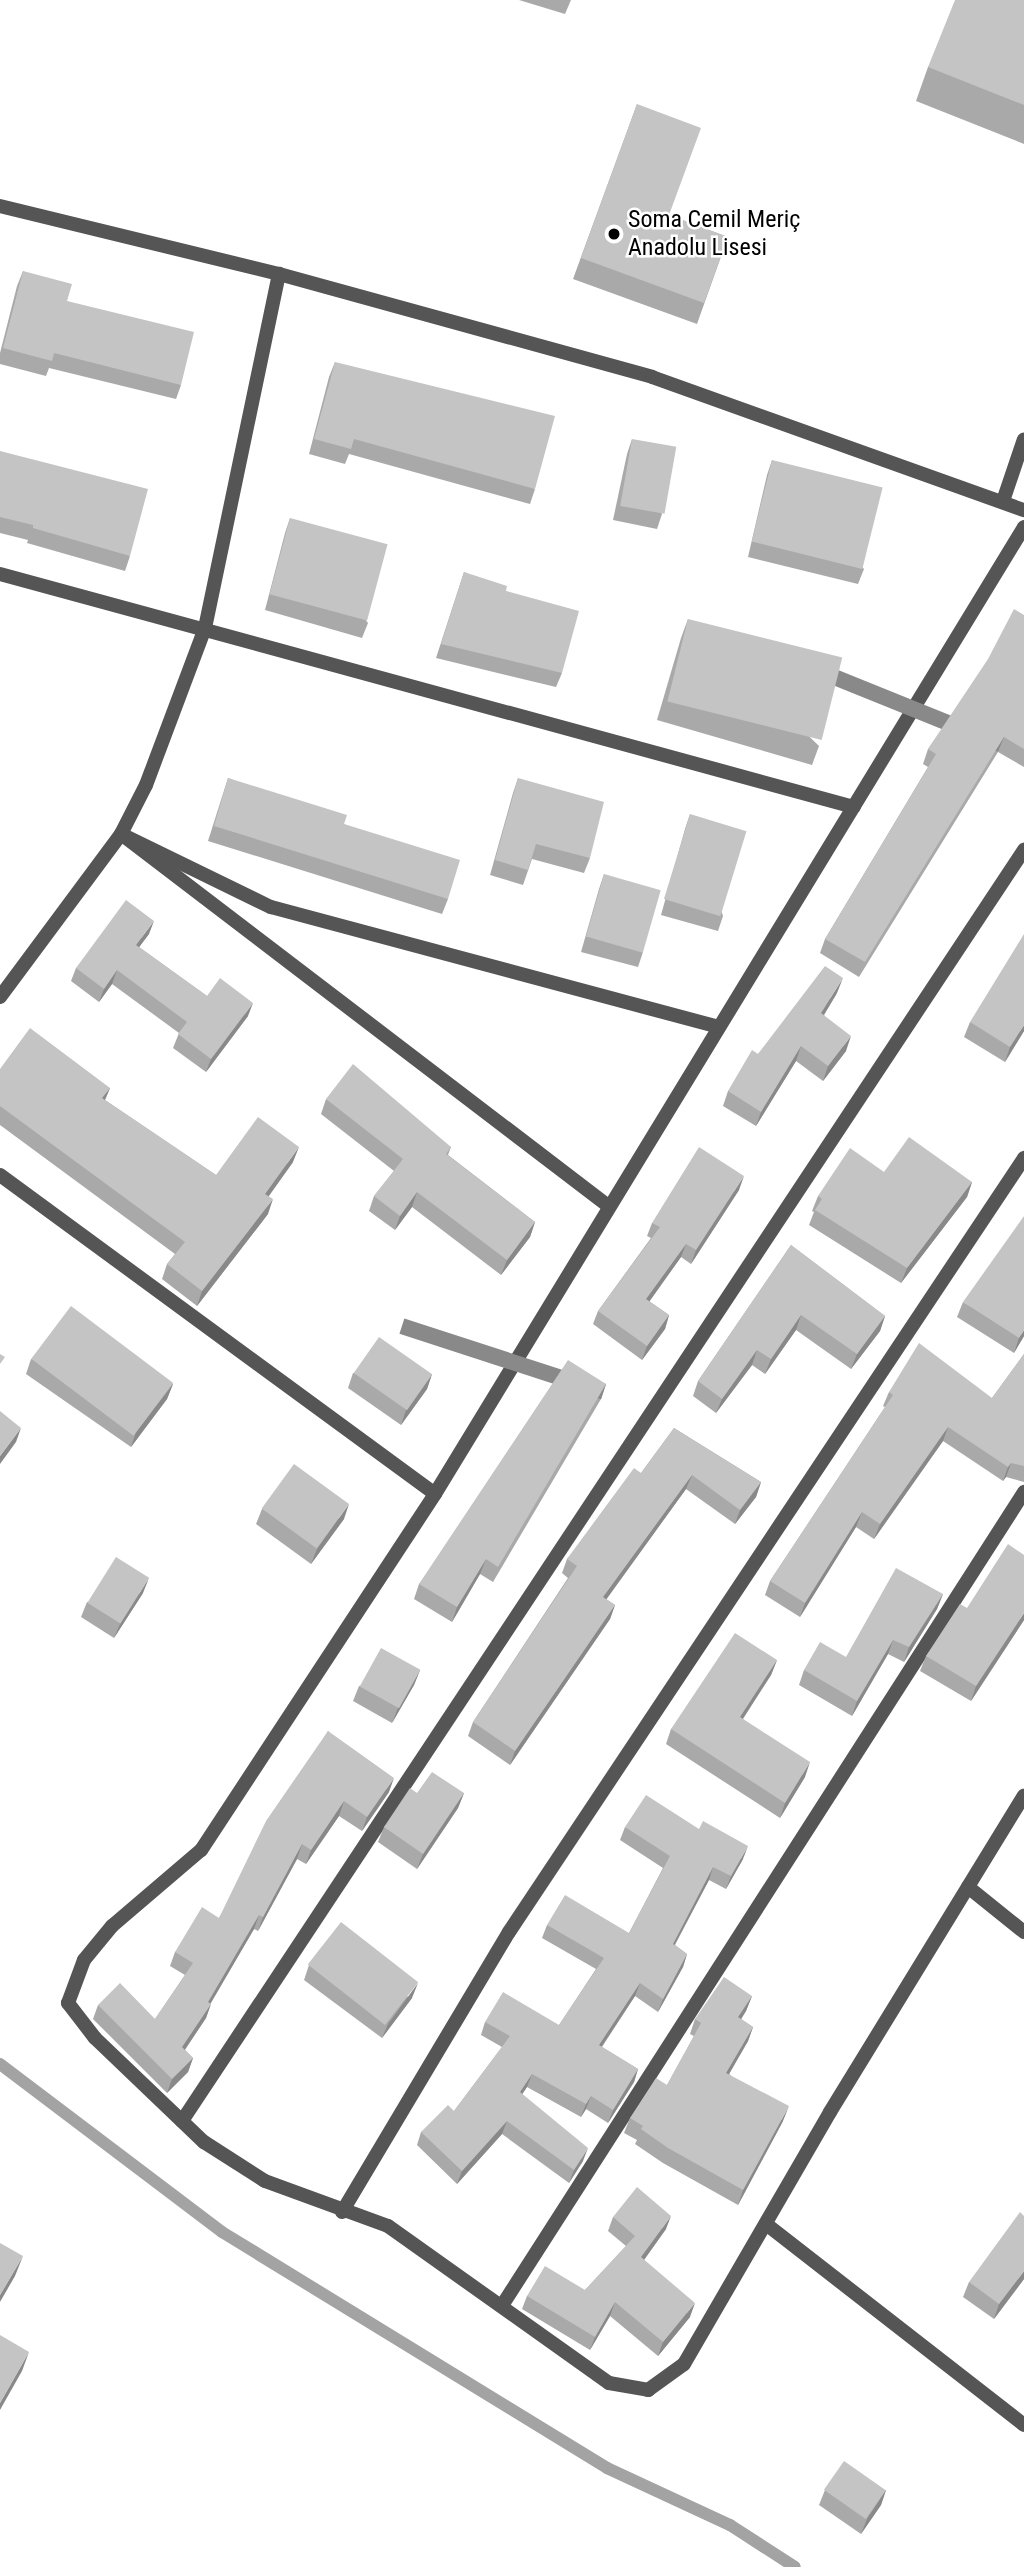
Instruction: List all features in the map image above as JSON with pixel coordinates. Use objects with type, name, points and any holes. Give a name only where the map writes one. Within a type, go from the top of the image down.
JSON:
[{"type":"street","points":[[0,206],[279,274],[652,377],[1024,510]]},
{"type":"street","points":[[0,997],[121,834],[146,785],[205,628],[279,274]]},
{"type":"street","points":[[1003,501],[1024,439]]},
{"type":"street","points":[[1024,527],[607,1205],[435,1494],[201,1850],[113,1926],[83,1960],[68,2003],[95,2038],[204,2142],[265,2181],[342,2212],[388,2226],[503,2304],[609,2383],[648,2390],[684,2364],[1024,1796]]},
{"type":"street","points":[[0,575],[205,628],[854,807]]},
{"type":"street","points":[[121,834],[271,907],[718,1027]]},
{"type":"street","points":[[121,834],[607,1205]]},
{"type":"street","points":[[182,2121],[1024,850]]},
{"type":"street","points":[[342,2212],[509,1933],[1024,1158]]},
{"type":"street","points":[[0,1175],[435,1494]]},
{"type":"street","points":[[503,2304],[1024,1492]]},
{"type":"street","points":[[968,1887],[1024,1933]]},
{"type":"street","points":[[766,2224],[1024,2424]]},
{"type":"building","points":[[955,0],[1024,0],[1024,105],[928,67]]},
{"type":"building","points":[[637,104],[701,128],[669,215],[728,237],[704,303],[581,258]]},
{"type":"building","points":[[23,271],[72,284],[67,301],[194,332],[181,385],[54,353],[52,361],[3,348]]},
{"type":"building","points":[[335,362],[555,416],[535,489],[354,439],[351,449],[314,439]]},
{"type":"building","points":[[632,439],[676,447],[665,514],[620,506]]},
{"type":"building","points":[[0,451],[148,489],[130,556],[0,517]]},
{"type":"building","points":[[772,460],[883,488],[862,569],[752,542]]},
{"type":"building","points":[[290,518],[388,544],[367,620],[270,594]]},
{"type":"building","points":[[464,572],[507,586],[506,591],[579,611],[562,673],[441,644]]},
{"type":"building","points":[[1014,609],[1024,615],[1024,749],[1004,737],[865,962],[825,939],[936,754],[928,749],[988,659]]},
{"type":"building","points":[[688,619],[842,657],[822,740],[667,701]]},
{"type":"building","points":[[228,778],[347,815],[344,824],[460,860],[448,899],[214,826]]},
{"type":"building","points":[[518,778],[604,802],[590,858],[536,844],[528,870],[495,860]]},
{"type":"building","points":[[690,814],[746,831],[720,916],[664,899]]},
{"type":"building","points":[[604,874],[661,890],[643,953],[586,936]]},
{"type":"building","points":[[126,900],[154,921],[136,945],[207,996],[220,978],[253,1003],[211,1059],[178,1034],[187,1022],[117,970],[104,989],[76,968]]},
{"type":"building","points":[[1024,934],[1024,1025],[1010,1047],[970,1022]]},
{"type":"building","points":[[825,966],[843,978],[821,1013],[851,1036],[828,1066],[801,1046],[761,1112],[728,1091],[752,1050],[758,1054]]},
{"type":"building","points":[[30,1028],[110,1088],[102,1098],[216,1175],[258,1117],[299,1147],[265,1194],[273,1199],[202,1291],[167,1264],[185,1242],[0,1106],[0,1069]]},
{"type":"building","points":[[353,1064],[451,1147],[446,1154],[535,1222],[507,1260],[417,1192],[400,1216],[374,1196],[403,1159],[326,1099]]},
{"type":"building","points":[[909,1137],[972,1182],[907,1268],[815,1210],[822,1199],[818,1196],[850,1148],[884,1172]]},
{"type":"building","points":[[699,1147],[744,1176],[696,1250],[686,1244],[646,1299],[669,1315],[647,1346],[598,1311],[660,1227],[652,1223]]},
{"type":"building","points":[[1024,1216],[1024,1330],[1019,1338],[963,1302]]},
{"type":"building","points":[[791,1245],[885,1316],[857,1354],[801,1315],[771,1359],[757,1350],[722,1399],[698,1381]]},
{"type":"building","points":[[71,1306],[173,1383],[134,1436],[31,1359]]},
{"type":"building","points":[[379,1337],[432,1374],[407,1410],[354,1373]]},
{"type":"building","points":[[919,1343],[992,1398],[1024,1354],[1024,1466],[1011,1463],[1008,1467],[948,1427],[880,1524],[862,1512],[805,1603],[770,1581],[893,1395],[889,1392]]},
{"type":"building","points":[[568,1360],[606,1384],[498,1567],[486,1559],[457,1607],[419,1584]]},
{"type":"building","points":[[0,1411],[21,1428],[0,1456]]},
{"type":"building","points":[[674,1428],[761,1482],[740,1510],[692,1475],[603,1597],[615,1605],[515,1751],[473,1722],[577,1566],[567,1559],[634,1468],[641,1473]]},
{"type":"building","points":[[294,1464],[349,1504],[317,1548],[262,1508]]},
{"type":"building","points":[[1008,1544],[1024,1555],[1024,1613],[976,1686],[926,1656],[960,1604],[967,1608]]},
{"type":"building","points":[[116,1557],[149,1578],[120,1623],[87,1603]]},
{"type":"building","points":[[896,1568],[943,1594],[909,1647],[893,1640],[857,1701],[804,1670],[820,1642],[846,1657]]},
{"type":"building","points":[[735,1633],[777,1660],[740,1717],[810,1762],[785,1803],[671,1729]]},
{"type":"building","points":[[381,1648],[420,1670],[399,1708],[360,1686]]},
{"type":"building","points":[[328,1731],[394,1778],[367,1817],[344,1801],[311,1850],[302,1844],[263,1917],[259,1915],[208,2002],[211,2004],[182,2047],[193,2058],[172,2079],[98,2005],[120,1983],[155,2019],[193,1963],[175,1952],[202,1907],[219,1918],[266,1821]]},
{"type":"building","points":[[432,1772],[464,1793],[423,1854],[384,1827],[410,1788],[417,1793]]},
{"type":"building","points":[[646,1795],[699,1829],[703,1821],[748,1846],[731,1876],[713,1867],[673,1944],[687,1954],[663,1999],[640,1983],[599,2045],[638,2069],[613,2110],[591,2096],[586,2104],[532,2074],[520,2092],[588,2148],[574,2170],[507,2121],[462,2171],[421,2132],[448,2105],[454,2111],[510,2036],[485,2022],[503,1992],[559,2025],[604,1958],[547,1925],[565,1895],[629,1933],[670,1856],[625,1827]]},
{"type":"building","points":[[341,1922],[418,1982],[385,2025],[308,1965]]},
{"type":"building","points":[[724,1977],[752,1996],[738,2017],[753,2027],[726,2073],[789,2106],[743,2190],[668,2148],[630,2118],[656,2078],[667,2085],[701,2023],[695,2019]]},
{"type":"building","points":[[637,2187],[671,2216],[641,2257],[695,2303],[663,2342],[615,2302],[595,2337],[527,2296],[545,2266],[585,2290],[635,2236],[613,2217]]},
{"type":"building","points":[[1020,2212],[1024,2216],[1024,2271],[999,2304],[969,2282]]},
{"type":"building","points":[[0,2243],[23,2256],[0,2295]]},
{"type":"building","points":[[0,2335],[29,2352],[0,2403]]},
{"type":"building","points":[[844,2461],[886,2490],[866,2519],[824,2490]]},
{"type":"waterway","points":[[0,2064],[222,2232],[607,2468],[730,2525],[795,2567]]},
{"type":"place","name":"Soma Cemil Meriç Anadolu Lisesi","points":[[614,234]]}]
